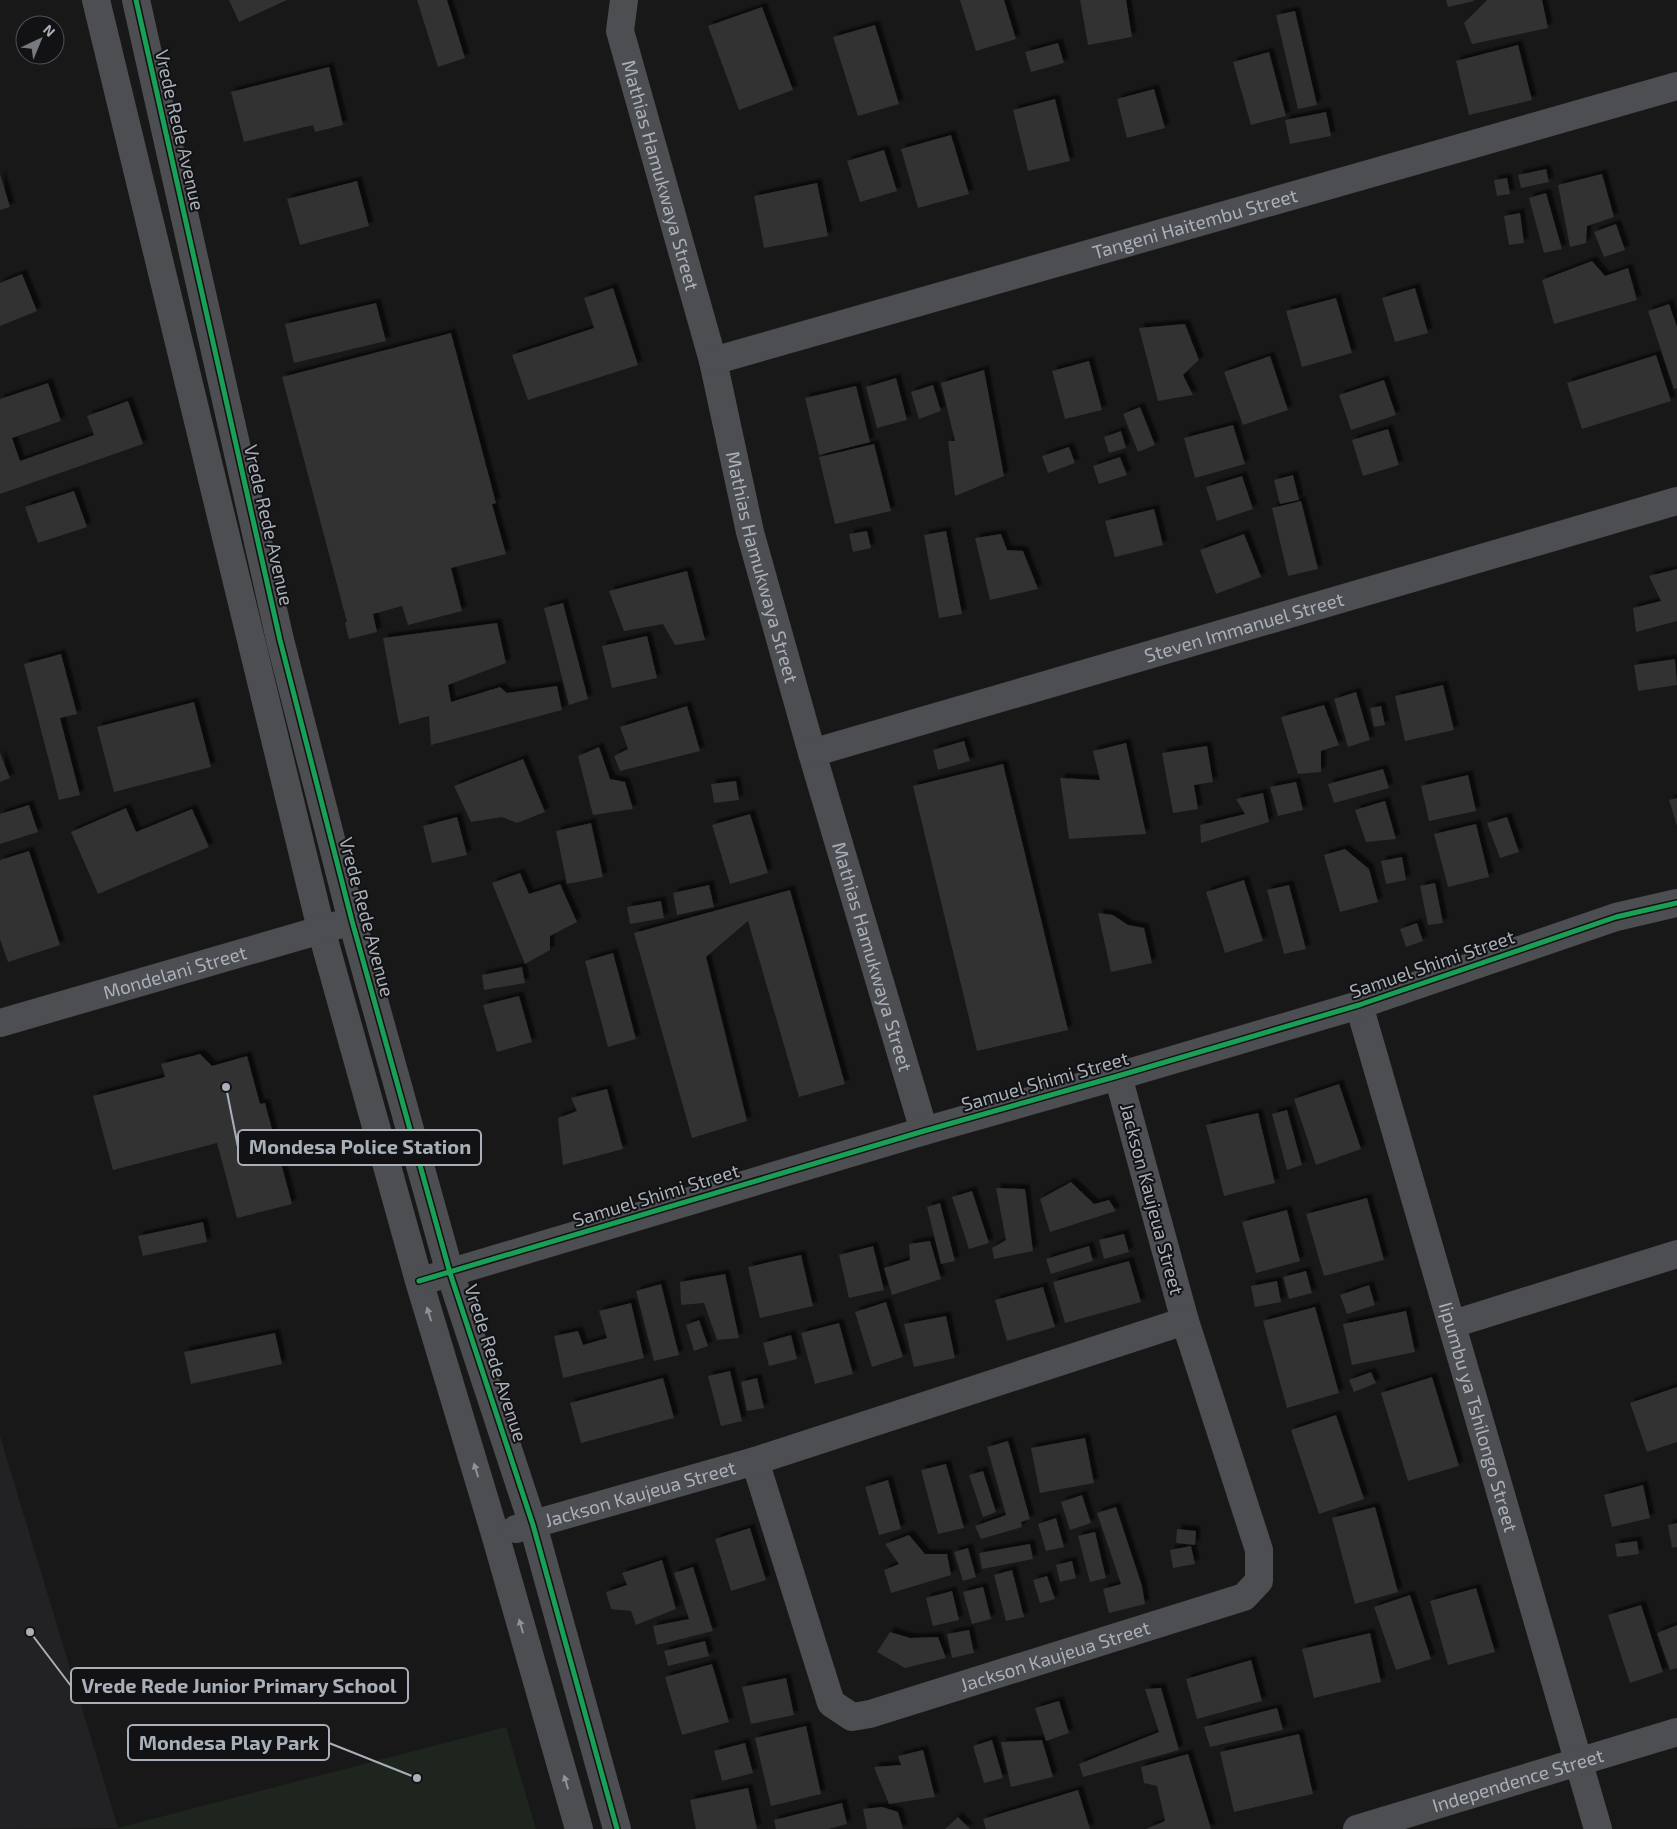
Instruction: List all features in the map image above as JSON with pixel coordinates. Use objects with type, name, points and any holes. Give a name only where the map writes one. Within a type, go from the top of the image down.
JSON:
[{"type":"street","points":[[96,0],[322,929],[419,1281],[495,1534],[579,1829]]},
{"type":"street","name":"Vrede Rede Avenue","points":[[136,0],[280,640],[352,921],[450,1272],[533,1524],[617,1829]]},
{"type":"street","name":"Mathias Hamukwaya Street","points":[[624,0],[620,31],[713,361],[750,532],[812,753],[924,1131]]},
{"type":"street","name":"Tangeni Haitembu Street","points":[[713,361],[1677,86]]},
{"type":"street","name":"Steven Immanuel Street","points":[[812,753],[1677,501]]},
{"type":"street","name":"Samuel Shimi Street","points":[[419,1281],[924,1131],[1359,1005],[1616,917],[1677,903]]},
{"type":"street","name":"Mondelani Street","points":[[0,1023],[352,921]]},
{"type":"street","name":"Iipumbu ya Tshilongo Street","points":[[1359,1005],[1598,1829]]},
{"type":"street","name":"Jackson Kaujeua Street","points":[[755,1461],[831,1702],[852,1717],[880,1711],[1244,1596],[1259,1581],[1259,1550],[1185,1321],[1118,1076]]},
{"type":"street","points":[[1453,1324],[1677,1254]]},
{"type":"street","name":"Jackson Kaujeua Street","points":[[495,1534],[755,1461],[1185,1321]]},
{"type":"street","name":"Independence Street","points":[[1357,1829],[1677,1732]]},
{"type":"shaded area","points":[[0,1436],[118,1828],[0,1829]]},
{"type":"shaded area","points":[[506,1727],[536,1829],[114,1829]]},
{"type":"building","points":[[229,0],[287,0],[239,22]]},
{"type":"building","points":[[417,0],[447,0],[465,58],[438,67]]},
{"type":"building","points":[[960,0],[1004,0],[1016,39],[976,51]]},
{"type":"building","points":[[1080,0],[1126,0],[1132,37],[1088,45]]},
{"type":"building","points":[[1446,0],[1473,0],[1474,1],[1448,7]]},
{"type":"building","points":[[1487,0],[1542,0],[1548,28],[1472,44],[1464,23]]},
{"type":"building","points":[[762,7],[793,90],[739,110],[708,26]]},
{"type":"building","points":[[1295,11],[1317,105],[1298,109],[1276,15]]},
{"type":"building","points":[[875,25],[899,104],[858,116],[833,37]]},
{"type":"building","points":[[1058,43],[1064,63],[1031,72],[1025,52]]},
{"type":"building","points":[[1518,45],[1532,100],[1469,115],[1456,61]]},
{"type":"building","points":[[1269,52],[1286,116],[1251,125],[1233,62]]},
{"type":"building","points":[[329,67],[343,125],[315,132],[313,125],[244,142],[231,92]]},
{"type":"building","points":[[1154,89],[1165,128],[1127,138],[1117,99]]},
{"type":"building","points":[[1055,99],[1070,161],[1028,171],[1013,110]]},
{"type":"building","points":[[1326,112],[1331,136],[1290,144],[1285,120]]},
{"type":"building","points":[[951,135],[969,194],[918,208],[901,149]]},
{"type":"building","points":[[884,150],[897,191],[860,202],[847,161]]},
{"type":"building","points":[[1546,169],[1549,182],[1521,188],[1518,175]]},
{"type":"building","points":[[0,174],[10,207],[0,210]]},
{"type":"building","points":[[1602,174],[1614,217],[1587,226],[1586,243],[1570,247],[1558,185]]},
{"type":"building","points":[[1507,178],[1510,194],[1497,196],[1494,180]]},
{"type":"building","points":[[357,181],[369,226],[300,245],[287,199]]},
{"type":"building","points":[[817,183],[828,236],[764,248],[754,196]]},
{"type":"building","points":[[1546,193],[1562,249],[1544,253],[1529,198]]},
{"type":"building","points":[[1520,213],[1524,243],[1509,245],[1504,216]]},
{"type":"building","points":[[1616,224],[1625,250],[1604,257],[1594,232]]},
{"type":"building","points":[[1592,261],[1605,276],[1628,268],[1637,300],[1554,324],[1542,280]]},
{"type":"building","points":[[22,274],[37,311],[0,326],[0,283]]},
{"type":"building","points":[[613,288],[638,365],[528,400],[512,355],[594,328],[584,298]]},
{"type":"building","points":[[1415,288],[1428,333],[1395,342],[1382,298]]},
{"type":"building","points":[[1336,298],[1352,353],[1302,367],[1286,311]]},
{"type":"building","points":[[376,303],[386,341],[294,363],[285,324]]},
{"type":"building","points":[[1669,304],[1677,327],[1677,388],[1674,389],[1648,311]]},
{"type":"building","points":[[1185,324],[1199,360],[1183,375],[1193,395],[1158,401],[1139,328]]},
{"type":"building","points":[[451,333],[496,503],[492,504],[506,554],[451,568],[462,611],[408,625],[402,606],[373,614],[377,632],[349,639],[345,623],[347,622],[282,377]]},
{"type":"building","points":[[1656,355],[1671,401],[1582,429],[1567,383]]},
{"type":"building","points":[[1270,356],[1288,410],[1243,425],[1224,372]]},
{"type":"building","points":[[1089,361],[1102,410],[1065,419],[1052,371]]},
{"type":"building","points":[[984,370],[1004,476],[955,496],[948,441],[955,441],[941,383]]},
{"type":"building","points":[[896,378],[907,420],[877,428],[866,387]]},
{"type":"building","points":[[1384,380],[1396,415],[1351,430],[1339,395]]},
{"type":"building","points":[[48,383],[61,421],[12,438],[20,461],[94,435],[87,416],[128,401],[143,444],[0,494],[0,399]]},
{"type":"building","points":[[933,385],[941,411],[919,419],[911,392]]},
{"type":"building","points":[[856,386],[870,442],[819,455],[805,398]]},
{"type":"building","points":[[1140,407],[1155,445],[1138,452],[1123,414]]},
{"type":"building","points":[[1233,425],[1245,464],[1195,478],[1184,438]]},
{"type":"building","points":[[1388,429],[1399,465],[1363,476],[1352,440]]},
{"type":"building","points":[[1121,431],[1126,448],[1109,453],[1104,437]]},
{"type":"building","points":[[874,444],[891,511],[835,524],[819,457]]},
{"type":"building","points":[[1069,447],[1075,463],[1048,473],[1042,456]]},
{"type":"building","points":[[1120,457],[1127,475],[1099,484],[1093,466]]},
{"type":"building","points":[[1293,475],[1299,500],[1280,504],[1274,480]]},
{"type":"building","points":[[1242,476],[1253,509],[1217,521],[1206,487]]},
{"type":"building","points":[[74,491],[87,527],[38,543],[25,507]]},
{"type":"building","points":[[1301,501],[1318,569],[1288,576],[1272,508]]},
{"type":"building","points":[[1154,509],[1163,545],[1115,557],[1105,521]]},
{"type":"building","points":[[867,531],[871,548],[853,552],[849,534]]},
{"type":"building","points":[[946,531],[962,614],[939,618],[924,535]]},
{"type":"building","points":[[1001,534],[1007,550],[1023,551],[1038,589],[990,600],[975,538]]},
{"type":"building","points":[[1244,534],[1261,577],[1216,594],[1200,550]]},
{"type":"building","points":[[1677,569],[1677,621],[1636,632],[1633,608],[1661,601],[1649,576]]},
{"type":"building","points":[[687,571],[705,640],[675,645],[663,624],[624,631],[609,591]]},
{"type":"building","points":[[563,603],[588,699],[569,705],[544,608]]},
{"type":"building","points":[[497,623],[506,663],[448,685],[451,702],[500,687],[507,693],[557,686],[562,710],[431,745],[429,716],[399,724],[383,638]]},
{"type":"building","points":[[647,636],[657,678],[612,688],[602,646]]},
{"type":"building","points":[[61,654],[77,714],[60,718],[80,795],[59,800],[24,664]]},
{"type":"building","points":[[1675,659],[1677,685],[1638,691],[1634,665]]},
{"type":"building","points":[[1443,685],[1454,730],[1405,741],[1395,696]]},
{"type":"building","points":[[1356,692],[1370,740],[1348,747],[1334,699]]},
{"type":"building","points":[[194,702],[211,767],[114,792],[97,727]]},
{"type":"building","points":[[1324,705],[1339,745],[1321,751],[1321,772],[1298,774],[1281,717]]},
{"type":"building","points":[[687,706],[700,751],[620,771],[614,756],[628,749],[620,727]]},
{"type":"building","points":[[1381,706],[1385,725],[1374,727],[1370,708]]},
{"type":"building","points":[[964,741],[970,761],[938,770],[933,750]]},
{"type":"building","points":[[1126,743],[1146,834],[1069,839],[1060,778],[1100,780],[1093,751]]},
{"type":"building","points":[[1207,746],[1213,782],[1194,785],[1198,809],[1173,813],[1162,753]]},
{"type":"building","points":[[599,747],[610,779],[625,782],[633,809],[593,815],[578,756]]},
{"type":"building","points":[[0,753],[10,778],[0,782]]},
{"type":"building","points":[[523,759],[545,812],[517,823],[502,817],[471,822],[454,786]]},
{"type":"building","points":[[1003,764],[1068,1030],[977,1051],[913,786]]},
{"type":"building","points":[[1383,769],[1389,788],[1334,803],[1328,784]]},
{"type":"building","points":[[1468,775],[1476,811],[1429,821],[1421,786]]},
{"type":"building","points":[[736,781],[739,800],[714,803],[711,784]]},
{"type":"building","points":[[1296,782],[1303,810],[1278,816],[1270,787]]},
{"type":"building","points":[[1263,793],[1269,822],[1201,843],[1200,825],[1245,814],[1236,799]]},
{"type":"building","points":[[1677,798],[1677,826],[1669,800]]},
{"type":"building","points":[[1385,801],[1396,839],[1366,842],[1355,810]]},
{"type":"building","points":[[29,805],[38,832],[0,844],[0,814]]},
{"type":"building","points":[[126,808],[136,832],[192,809],[209,847],[98,894],[71,832]]},
{"type":"building","points":[[750,814],[768,873],[730,884],[712,825]]},
{"type":"building","points":[[457,817],[467,855],[432,863],[423,826]]},
{"type":"building","points":[[1507,817],[1519,852],[1500,858],[1487,823]]},
{"type":"building","points":[[591,823],[603,877],[567,884],[556,831]]},
{"type":"building","points":[[1476,824],[1489,877],[1448,887],[1434,834]]},
{"type":"building","points":[[1345,849],[1369,869],[1378,902],[1340,912],[1324,855]]},
{"type":"building","points":[[29,851],[60,945],[8,962],[0,939],[0,860]]},
{"type":"building","points":[[1402,857],[1406,880],[1386,884],[1381,861]]},
{"type":"building","points":[[520,873],[529,894],[560,884],[577,922],[550,936],[550,950],[525,964],[492,883]]},
{"type":"building","points":[[1244,880],[1263,941],[1225,953],[1206,892]]},
{"type":"building","points":[[1435,883],[1443,923],[1428,925],[1420,886]]},
{"type":"building","points":[[709,885],[714,907],[677,915],[673,893]]},
{"type":"building","points":[[1289,885],[1306,949],[1284,954],[1267,890]]},
{"type":"building","points":[[790,890],[845,1084],[799,1097],[748,921],[706,957],[747,1121],[692,1138],[634,933]]},
{"type":"building","points":[[661,901],[664,918],[630,924],[627,907]]},
{"type":"building","points":[[1098,913],[1113,915],[1128,925],[1144,928],[1152,963],[1111,972]]},
{"type":"building","points":[[1417,923],[1423,941],[1406,947],[1400,929]]},
{"type":"building","points":[[613,953],[636,1039],[608,1047],[585,961]]},
{"type":"building","points":[[522,967],[525,983],[484,990],[482,975]]},
{"type":"building","points":[[519,996],[532,1042],[497,1052],[483,1005]]},
{"type":"building","points":[[200,1054],[212,1066],[247,1056],[260,1104],[265,1103],[292,1204],[237,1218],[217,1143],[113,1170],[93,1096],[165,1077],[161,1064]]},
{"type":"building","points":[[1339,1084],[1361,1149],[1316,1165],[1294,1099]]},
{"type":"building","points":[[607,1089],[623,1149],[563,1165],[558,1118],[577,1111],[571,1098]]},
{"type":"building","points":[[1287,1110],[1302,1165],[1287,1170],[1272,1114]]},
{"type":"building","points":[[1258,1113],[1275,1183],[1224,1196],[1206,1125]]},
{"type":"building","points":[[1071,1182],[1094,1204],[1109,1200],[1116,1211],[1050,1232],[1040,1199]]},
{"type":"building","points":[[996,1188],[1025,1189],[1033,1251],[994,1259],[992,1248],[1006,1240]]},
{"type":"building","points":[[972,1191],[989,1243],[969,1249],[952,1197]]},
{"type":"building","points":[[1367,1198],[1384,1260],[1324,1276],[1306,1214]]},
{"type":"building","points":[[940,1203],[955,1261],[941,1264],[927,1207]]},
{"type":"building","points":[[1287,1210],[1300,1261],[1256,1273],[1242,1222]]},
{"type":"building","points":[[203,1222],[207,1242],[143,1256],[138,1236]]},
{"type":"building","points":[[1124,1234],[1129,1252],[1104,1259],[1099,1240]]},
{"type":"building","points":[[930,1241],[941,1279],[892,1295],[884,1268],[910,1260],[909,1244]]},
{"type":"building","points":[[873,1246],[884,1290],[849,1298],[839,1255]]},
{"type":"building","points":[[1089,1246],[1093,1261],[1051,1274],[1046,1259]]},
{"type":"building","points":[[801,1255],[813,1306],[760,1318],[748,1267]]},
{"type":"building","points":[[1129,1261],[1141,1302],[1065,1323],[1053,1282]]},
{"type":"building","points":[[1306,1271],[1312,1293],[1289,1299],[1283,1277]]},
{"type":"building","points":[[725,1274],[739,1338],[717,1340],[704,1303],[681,1305],[680,1282]]},
{"type":"building","points":[[1277,1281],[1281,1302],[1255,1307],[1251,1286]]},
{"type":"building","points":[[661,1284],[679,1355],[654,1361],[636,1291]]},
{"type":"building","points":[[1369,1285],[1375,1305],[1347,1314],[1340,1295]]},
{"type":"building","points":[[1043,1287],[1055,1327],[1007,1341],[995,1300]]},
{"type":"building","points":[[886,1302],[903,1357],[872,1367],[855,1312]]},
{"type":"building","points":[[631,1303],[644,1358],[563,1378],[554,1336],[578,1331],[583,1345],[607,1338],[599,1311]]},
{"type":"building","points":[[1315,1307],[1339,1393],[1287,1408],[1263,1321]]},
{"type":"building","points":[[1406,1311],[1415,1352],[1352,1365],[1343,1324]]},
{"type":"building","points":[[946,1316],[955,1358],[914,1367],[904,1324]]},
{"type":"building","points":[[699,1320],[708,1346],[694,1351],[686,1325]]},
{"type":"building","points":[[839,1323],[853,1374],[815,1384],[801,1333]]},
{"type":"building","points":[[275,1333],[282,1364],[191,1384],[184,1352]]},
{"type":"building","points":[[791,1335],[797,1359],[769,1366],[763,1343]]},
{"type":"building","points":[[730,1371],[742,1421],[721,1426],[708,1376]]},
{"type":"building","points":[[1371,1372],[1376,1383],[1354,1392],[1349,1380]]},
{"type":"building","points":[[1432,1377],[1459,1466],[1408,1481],[1381,1393]]},
{"type":"building","points":[[663,1378],[674,1418],[581,1443],[570,1403]]},
{"type":"building","points":[[757,1378],[764,1408],[747,1411],[741,1382]]},
{"type":"building","points":[[1677,1387],[1677,1442],[1647,1452],[1630,1403]]},
{"type":"building","points":[[1336,1415],[1364,1499],[1319,1514],[1291,1430]]},
{"type":"building","points":[[1085,1438],[1094,1483],[1040,1493],[1031,1448]]},
{"type":"building","points":[[1008,1441],[1030,1519],[1021,1522],[1022,1527],[981,1539],[975,1526],[1006,1515],[987,1447]]},
{"type":"building","points":[[946,1464],[964,1528],[938,1534],[921,1470]]},
{"type":"building","points":[[983,1471],[996,1512],[983,1517],[969,1475]]},
{"type":"building","points":[[888,1480],[901,1529],[879,1535],[865,1487]]},
{"type":"building","points":[[1643,1485],[1650,1518],[1612,1527],[1604,1495]]},
{"type":"building","points":[[1082,1495],[1091,1523],[1070,1530],[1061,1502]]},
{"type":"building","points":[[1116,1507],[1142,1586],[1145,1604],[1109,1613],[1103,1589],[1121,1584],[1097,1513]]},
{"type":"building","points":[[1375,1507],[1398,1592],[1355,1604],[1332,1518]]},
{"type":"building","points":[[1056,1518],[1064,1547],[1046,1551],[1038,1524]]},
{"type":"building","points":[[1677,1523],[1677,1547],[1672,1548],[1668,1525]]},
{"type":"building","points":[[750,1528],[766,1580],[731,1591],[715,1539]]},
{"type":"building","points":[[1177,1529],[1196,1531],[1195,1545],[1176,1543]]},
{"type":"building","points":[[1095,1532],[1106,1578],[1090,1582],[1078,1536]]},
{"type":"building","points":[[909,1535],[925,1554],[947,1554],[951,1575],[891,1593],[884,1570],[899,1564],[885,1544]]},
{"type":"building","points":[[1637,1541],[1639,1554],[1617,1557],[1615,1544]]},
{"type":"building","points":[[1030,1544],[1033,1559],[982,1569],[979,1553]]},
{"type":"building","points":[[1191,1546],[1195,1564],[1173,1568],[1170,1550]]},
{"type":"building","points":[[968,1548],[976,1577],[963,1581],[954,1552]]},
{"type":"building","points":[[662,1560],[676,1609],[636,1625],[631,1611],[611,1609],[606,1592],[627,1585],[622,1573]]},
{"type":"building","points":[[1072,1561],[1076,1578],[1060,1582],[1056,1565]]},
{"type":"building","points":[[693,1567],[713,1631],[657,1645],[653,1626],[689,1619],[674,1573]]},
{"type":"building","points":[[1012,1570],[1024,1617],[1006,1621],[994,1575]]},
{"type":"building","points":[[1047,1576],[1055,1599],[1040,1603],[1033,1580]]},
{"type":"building","points":[[983,1587],[991,1619],[972,1624],[963,1592]]},
{"type":"building","points":[[1476,1588],[1495,1652],[1448,1665],[1430,1601]]},
{"type":"building","points":[[952,1591],[959,1620],[933,1626],[926,1598]]},
{"type":"building","points":[[1410,1595],[1431,1659],[1396,1670],[1374,1607]]},
{"type":"building","points":[[1641,1605],[1663,1672],[1630,1683],[1608,1615]]},
{"type":"building","points":[[1677,1625],[1677,1668],[1670,1670],[1657,1633]]},
{"type":"building","points":[[969,1630],[974,1653],[952,1658],[947,1634]]},
{"type":"building","points":[[890,1632],[910,1638],[938,1637],[946,1658],[905,1668],[877,1652]]},
{"type":"building","points":[[1370,1633],[1381,1682],[1314,1698],[1302,1649]]},
{"type":"building","points":[[705,1641],[709,1656],[668,1666],[664,1651]]},
{"type":"building","points":[[1251,1660],[1262,1701],[1197,1719],[1186,1679]]},
{"type":"building","points":[[712,1664],[729,1722],[682,1735],[665,1677]]},
{"type":"building","points":[[786,1678],[794,1715],[751,1724],[742,1687]]},
{"type":"building","points":[[1161,1688],[1179,1750],[1083,1777],[1079,1764],[1159,1732],[1145,1689]]},
{"type":"building","points":[[1059,1701],[1069,1733],[1046,1741],[1035,1708]]},
{"type":"building","points":[[1277,1708],[1283,1730],[1210,1747],[1204,1727]]},
{"type":"building","points":[[806,1726],[821,1794],[771,1806],[755,1738]]},
{"type":"building","points":[[1299,1734],[1313,1794],[1234,1812],[1220,1752]]},
{"type":"building","points":[[992,1740],[1003,1778],[984,1783],[973,1746]]},
{"type":"building","points":[[1042,1740],[1053,1777],[1011,1787],[1001,1742]]},
{"type":"building","points":[[745,1743],[753,1773],[722,1781],[714,1751]]},
{"type":"building","points":[[923,1750],[935,1797],[889,1804],[874,1767],[901,1765],[898,1756]]},
{"type":"building","points":[[1188,1754],[1211,1829],[1146,1829],[1165,1821],[1157,1786],[1144,1783],[1141,1767]]},
{"type":"building","points":[[748,1788],[757,1829],[696,1829],[690,1800]]},
{"type":"building","points":[[1078,1790],[1090,1829],[986,1829],[983,1819]]},
{"type":"building","points":[[842,1803],[847,1824],[828,1829],[776,1829],[774,1820]]},
{"type":"building","points":[[882,1807],[898,1812],[903,1829],[867,1829],[863,1809]]},
{"type":"building","points":[[958,1817],[970,1829],[945,1829]]},
{"type":"cycle path","points":[[136,0],[280,640],[352,921],[450,1273],[533,1525],[617,1829]]},
{"type":"cycle path","points":[[419,1281],[924,1131],[1359,1005],[1616,917],[1677,903]]},
{"type":"place","name":"Mondesa Police Station","points":[[226,1087]]},
{"type":"place","name":"Vrede Rede Junior Primary School","points":[[30,1632]]},
{"type":"place","name":"Mondesa Play Park","points":[[417,1778]]}]
